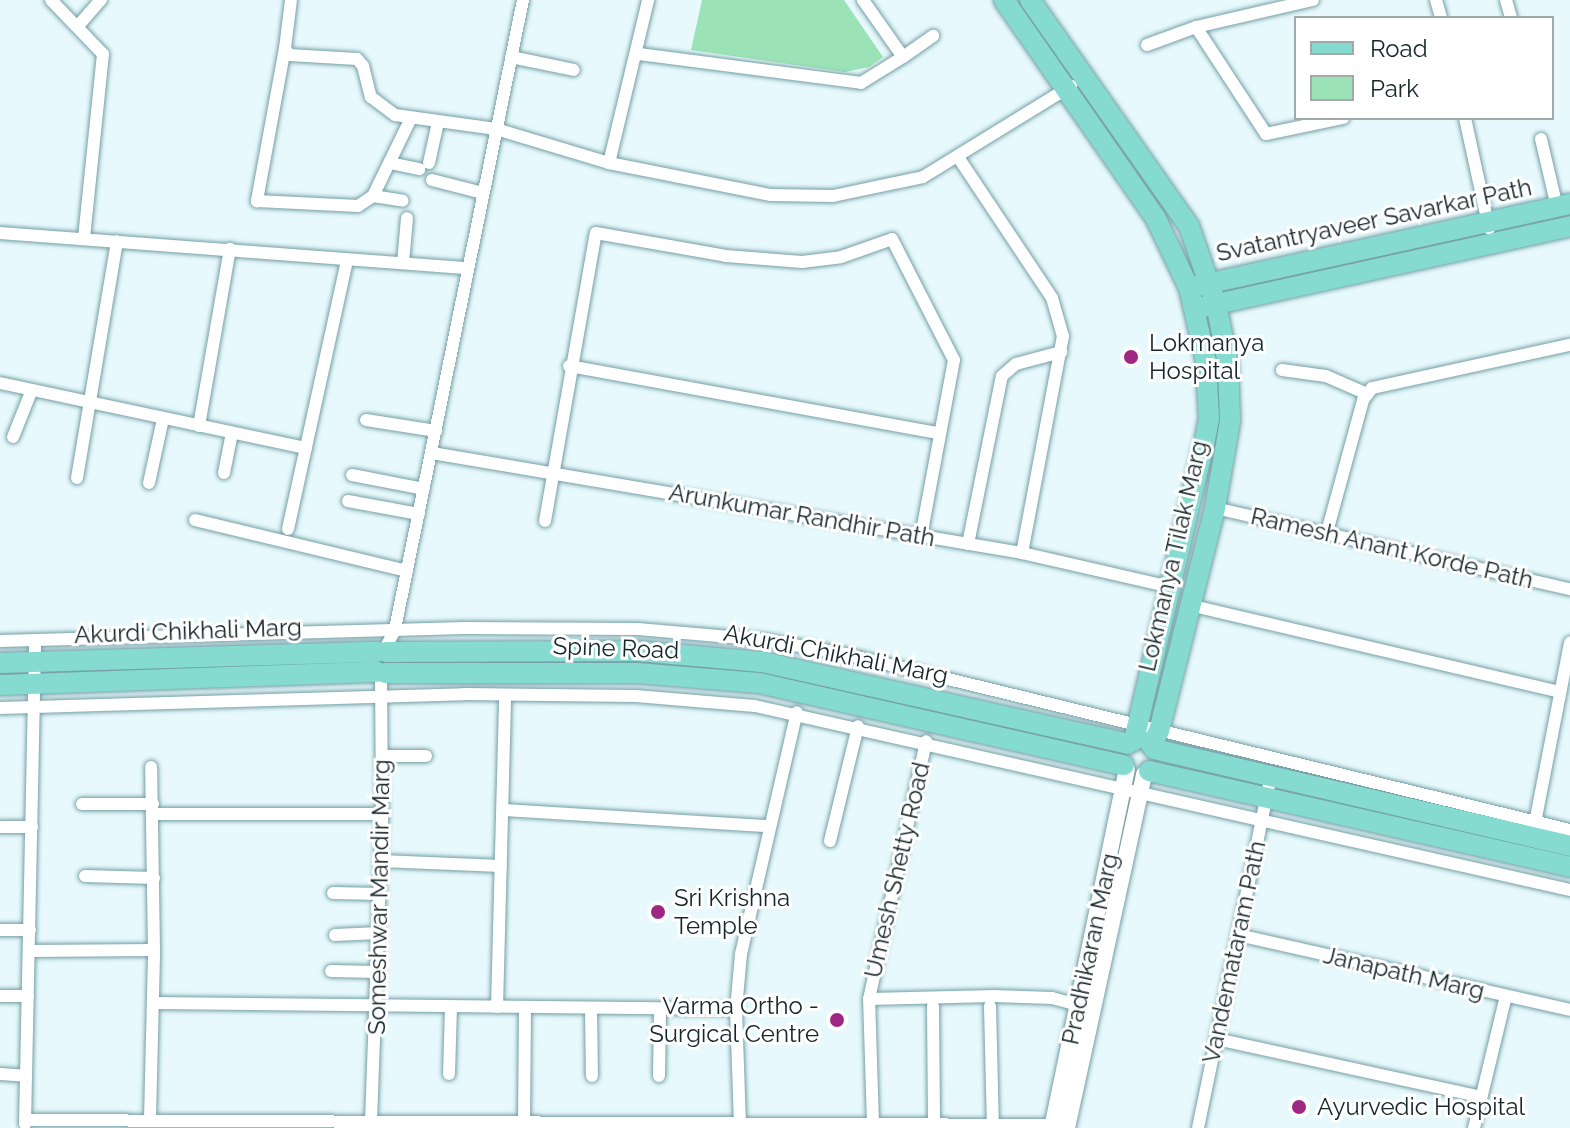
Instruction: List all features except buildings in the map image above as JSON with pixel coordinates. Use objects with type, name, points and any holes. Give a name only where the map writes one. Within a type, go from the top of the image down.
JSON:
[{"type":"main road","name":"Lokmanya Tilak Marg","points":[[1004,0],[1189,226],[1216,304],[1230,399],[1215,508],[1189,605],[1144,739]]},
{"type":"main road","name":"Lokmanya Tilak Marg","points":[[1030,0],[1075,83],[1155,217],[1189,288],[1207,367],[1209,419],[1171,587],[1144,739]]},
{"type":"main road","name":"Svatantryaveer Savarkar Path","points":[[1189,288],[1563,205]]},
{"type":"main road","name":"Svatantryaveer Savarkar Path","points":[[1195,308],[1570,226]]},
{"type":"main road","name":"Akurdi Chikhali Marg","points":[[0,663],[33,673],[638,651],[762,662],[1144,739],[1271,777],[1534,830],[1570,846]]},
{"type":"main road","name":"Spine Road","points":[[382,662],[637,673],[759,683],[1135,777]]},
{"type":"main road","points":[[0,685],[33,673]]},
{"type":"main road","points":[[1135,777],[1144,739]]},
{"type":"main road","points":[[1135,777],[1156,761],[1144,739]]},
{"type":"main road","points":[[1135,777],[1266,798],[1570,867]]},
{"type":"street","points":[[51,0],[103,54],[105,71],[84,238]]},
{"type":"street","points":[[78,26],[101,0]]},
{"type":"street","points":[[291,0],[257,201],[346,209],[373,196],[403,201]]},
{"type":"street","points":[[382,662],[395,629],[523,0]]},
{"type":"street","points":[[609,163],[639,54],[648,0]]},
{"type":"street","points":[[863,0],[903,57]]},
{"type":"street","points":[[1147,45],[1196,27],[1309,0]]},
{"type":"street","points":[[1196,27],[1266,134],[1333,120]]},
{"type":"street","points":[[639,54],[861,83],[933,36]]},
{"type":"street","points":[[285,48],[295,57],[357,59],[381,109],[411,118],[496,129],[609,163],[802,197],[898,186],[958,157],[1075,83]]},
{"type":"street","points":[[511,57],[574,70]]},
{"type":"street","points":[[373,196],[411,118]]},
{"type":"street","points":[[1465,120],[1492,243]]},
{"type":"street","points":[[390,163],[424,166],[438,122]]},
{"type":"street","points":[[1541,139],[1563,205]]},
{"type":"street","points":[[958,157],[1052,298],[1063,336],[1022,553]]},
{"type":"street","points":[[432,180],[483,193]]},
{"type":"street","points":[[403,263],[407,218]]},
{"type":"street","points":[[0,233],[468,268]]},
{"type":"street","points":[[545,521],[569,366],[596,233],[726,256],[802,262],[841,257],[892,239],[952,349],[953,373],[921,537]]},
{"type":"street","points":[[77,478],[117,241]]},
{"type":"street","points":[[199,426],[230,249]]},
{"type":"street","points":[[288,529],[347,260]]},
{"type":"street","points":[[1327,532],[1367,394],[1387,384],[1570,345]]},
{"type":"street","points":[[968,544],[1002,376],[1016,364],[1061,352]]},
{"type":"street","points":[[569,366],[939,433]]},
{"type":"street","points":[[1282,370],[1326,376],[1367,394]]},
{"type":"street","points":[[0,383],[90,405],[306,448]]},
{"type":"street","points":[[13,437],[31,392]]},
{"type":"street","points":[[149,483],[163,419]]},
{"type":"street","points":[[366,420],[436,431]]},
{"type":"street","points":[[224,473],[232,433]]},
{"type":"street","name":"Arunkumar Randhir Path","points":[[432,453],[1022,553],[1171,587]]},
{"type":"street","points":[[352,475],[424,489]]},
{"type":"street","points":[[348,501],[419,514]]},
{"type":"street","name":"Ramesh Anant Korde Path","points":[[1215,508],[1570,589]]},
{"type":"street","points":[[195,520],[407,571]]},
{"type":"street","points":[[1189,605],[1559,692]]},
{"type":"street","points":[[0,641],[395,629],[638,629],[765,640],[845,654],[1144,739],[1534,830],[1570,830]]},
{"type":"street","points":[[35,640],[25,1124],[150,1119],[242,1124],[371,1121],[590,1126],[873,1124],[1060,1127]]},
{"type":"street","points":[[1534,830],[1570,642]]},
{"type":"street","name":"Someshwar Mandir Marg","points":[[371,1121],[381,861],[382,662]]},
{"type":"street","points":[[0,708],[384,695],[505,695],[636,696],[797,712],[926,741],[1135,777],[1262,819],[1570,890]]},
{"type":"street","points":[[497,1007],[505,695]]},
{"type":"street","points":[[740,1124],[736,1009],[745,929],[797,712]]},
{"type":"street","points":[[830,841],[858,726]]},
{"type":"street","name":"Umesh Shetty Road","points":[[873,1124],[869,999],[926,741]]},
{"type":"street","points":[[383,756],[426,756]]},
{"type":"street","points":[[150,1119],[154,1003],[151,767]]},
{"type":"street","name":"Pradhikaran Marg","points":[[1060,1127],[1079,1005],[1135,777]]},
{"type":"street","name":"Pradhikaran Marg","points":[[1060,1127],[1135,777]]},
{"type":"street","name":"Vandemataram Path","points":[[1198,1128],[1271,777]]},
{"type":"street","points":[[82,804],[153,809],[382,814]]},
{"type":"street","points":[[504,810],[769,826]]},
{"type":"street","points":[[0,827],[32,827]]},
{"type":"street","points":[[381,861],[501,866]]},
{"type":"street","points":[[85,876],[154,878]]},
{"type":"street","points":[[333,893],[380,894]]},
{"type":"street","points":[[0,930],[30,930]]},
{"type":"street","points":[[335,935],[379,933]]},
{"type":"street","name":"Janapath Marg","points":[[1238,935],[1570,1010]]},
{"type":"street","points":[[29,951],[154,950]]},
{"type":"street","points":[[331,971],[378,972]]},
{"type":"street","points":[[0,996],[28,996]]},
{"type":"street","name":"Umesh Shetty Road","points":[[869,999],[994,996],[1052,998],[1079,1005]]},
{"type":"street","points":[[1474,1128],[1506,996]]},
{"type":"street","points":[[154,1003],[736,1009]]},
{"type":"street","points":[[933,1006],[934,1127]]},
{"type":"street","points":[[990,1006],[993,1126]]},
{"type":"street","points":[[449,1074],[451,1007]]},
{"type":"street","points":[[524,1123],[525,1007]]},
{"type":"street","points":[[591,1008],[592,1076]]},
{"type":"street","points":[[659,1076],[660,1009]]},
{"type":"street","points":[[1216,1039],[1481,1097]]},
{"type":"street","points":[[0,1074],[26,1076]]},
{"type":"green space","points":[[702,0],[844,0],[883,57],[869,67],[845,72],[691,50]]},
{"type":"place","name":"Lokmanya Hospital","points":[[1131,357]]},
{"type":"place","name":"Sri Krishna Temple","points":[[658,912]]},
{"type":"place","name":"Varma Ortho - Surgical Centre","points":[[837,1020]]},
{"type":"place","name":"Ayurvedic Hospital","points":[[1299,1107]]}]
